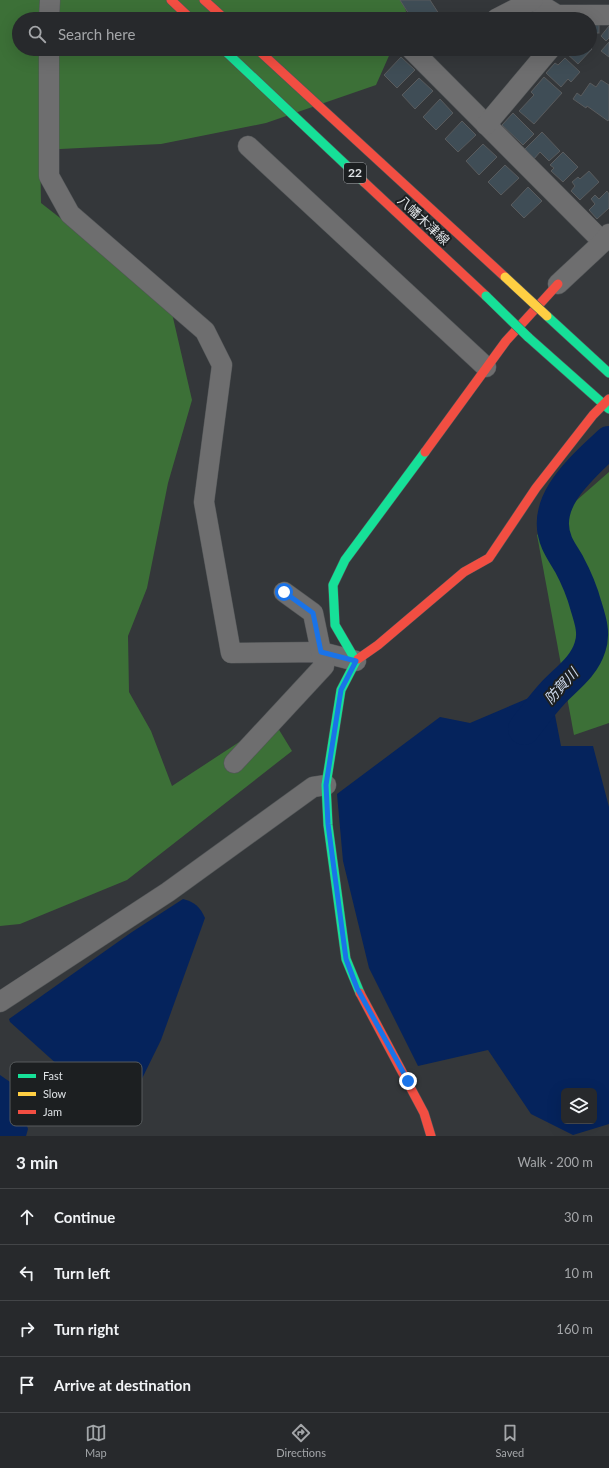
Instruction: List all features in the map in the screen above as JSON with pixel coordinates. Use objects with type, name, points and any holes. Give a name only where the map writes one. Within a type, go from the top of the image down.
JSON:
[{"type":"street","points":[[50,0],[50,12]]},
{"type":"street","points":[[171,0],[184,12]]},
{"type":"street","points":[[204,0],[217,12]]},
{"type":"street","points":[[510,12],[533,0],[554,12]]},
{"type":"street","points":[[597,15],[609,14]]},
{"type":"street","points":[[49,56],[49,176],[70,214],[205,331],[222,365],[204,502],[231,653],[321,652],[356,661]]},
{"type":"street","name":"八幡木津線","points":[[230,56],[528,337],[607,404]]},
{"type":"street","name":"八幡木津線","points":[[265,56],[609,373]]},
{"type":"street","points":[[356,661],[335,625],[334,585],[345,560],[506,341],[558,284],[606,238],[486,125],[418,56]]},
{"type":"street","points":[[486,125],[544,56]]},
{"type":"street","points":[[248,146],[486,367]]},
{"type":"street","points":[[431,1136],[424,1113],[357,988],[346,959],[328,824],[326,785],[341,690],[356,661],[378,645],[464,572],[489,558],[536,488],[571,441],[607,404]]},
{"type":"street","points":[[234,763],[324,666],[313,613],[284,592]]},
{"type":"street","points":[[0,1002],[168,892],[313,787],[326,785]]},
{"type":"green space","points":[[0,0],[402,0],[406,12],[12,12],[12,56],[389,56],[376,85],[266,123],[161,144],[40,150],[41,203],[133,275],[171,309],[192,400],[168,483],[147,588],[128,636],[129,692],[151,731],[172,786],[273,720],[292,751],[127,880],[20,924],[0,926]]},
{"type":"green space","points":[[609,472],[609,723],[574,735],[537,535]]},
{"type":"water","points":[[550,689],[561,746],[593,746],[609,807],[609,1124],[573,1135],[531,1114],[488,1050],[418,1066],[369,968],[343,861],[337,794],[440,717],[470,723]]},
{"type":"water","points":[[183,899],[197,906],[205,918],[161,1040],[142,1079],[142,1062],[54,1062],[10,1022],[9,1019],[132,932]]},
{"type":"water","points":[[0,1075],[10,1082],[10,1126],[27,1126],[28,1129],[26,1136],[0,1136]]},
{"type":"building","points":[[400,0],[430,0],[438,12],[408,12]]},
{"type":"building","points":[[597,25],[599,25],[599,33],[597,33]]},
{"type":"building","points":[[609,26],[609,38],[606,41],[601,36]]},
{"type":"building","points":[[609,42],[609,57],[601,51]]},
{"type":"building","points":[[569,56],[585,56],[578,64]]},
{"type":"building","points":[[401,57],[415,70],[397,88],[384,75]]},
{"type":"building","points":[[565,58],[580,72],[571,82],[568,79],[561,87],[546,73],[555,63],[558,65]]},
{"type":"building","points":[[544,77],[562,93],[534,124],[519,111],[534,95],[531,92]]},
{"type":"building","points":[[419,78],[433,91],[415,109],[402,95]]},
{"type":"building","points":[[601,80],[609,85],[608,121],[587,106],[586,108],[573,99],[577,93],[581,96],[590,83],[596,87]]},
{"type":"building","points":[[440,99],[453,113],[436,130],[423,117]]},
{"type":"building","points":[[513,113],[534,134],[523,145],[502,125]]},
{"type":"building","points":[[462,121],[476,135],[458,152],[445,139]]},
{"type":"building","points":[[542,132],[560,151],[549,161],[540,152],[533,160],[523,151]]},
{"type":"building","points":[[483,144],[497,157],[479,175],[466,161]]},
{"type":"building","points":[[563,152],[578,167],[563,182],[551,171],[554,168],[550,165]]},
{"type":"building","points":[[505,165],[519,178],[501,195],[488,182]]},
{"type":"building","points":[[589,171],[599,182],[580,200],[571,191],[575,186],[572,182],[578,177],[580,179]]},
{"type":"building","points":[[528,187],[542,201],[524,218],[511,205]]},
{"type":"building","points":[[607,191],[609,194],[609,208],[597,219],[589,210],[595,204],[591,199],[595,195],[599,199]]},
{"type":"waterway","name":"防賀川","points":[[524,729],[548,698],[584,661],[590,647],[592,631],[589,616],[583,595],[576,579],[557,543],[553,528],[554,513],[566,486],[576,474],[609,442]]},
{"type":"traffic: fast","points":[[230,56],[364,182]]},
{"type":"traffic: fast","points":[[486,296],[528,337]]},
{"type":"traffic: fast","points":[[547,316],[609,373]]},
{"type":"traffic: fast","points":[[528,337],[609,409]]},
{"type":"traffic: fast","points":[[356,661],[335,625],[333,585],[345,560],[425,452]]},
{"type":"traffic: fast","points":[[358,659],[341,690],[326,785],[328,825],[346,959],[360,993]]},
{"type":"traffic: jam","points":[[171,0],[184,12]]},
{"type":"traffic: jam","points":[[204,0],[217,12]]},
{"type":"traffic: jam","points":[[265,56],[505,277]]},
{"type":"traffic: jam","points":[[364,182],[486,296]]},
{"type":"traffic: jam","points":[[425,452],[506,341],[558,284]]},
{"type":"traffic: jam","points":[[358,659],[378,645],[464,572],[489,558],[536,488],[593,415],[609,399]]},
{"type":"traffic: jam","points":[[360,993],[424,1113],[431,1136]]},
{"type":"traffic: slow","points":[[505,277],[547,316]]},
{"type":"route","points":[[284,592],[313,613],[321,652],[356,661],[341,690],[326,785],[328,824],[346,959],[357,988],[408,1081]]}]
